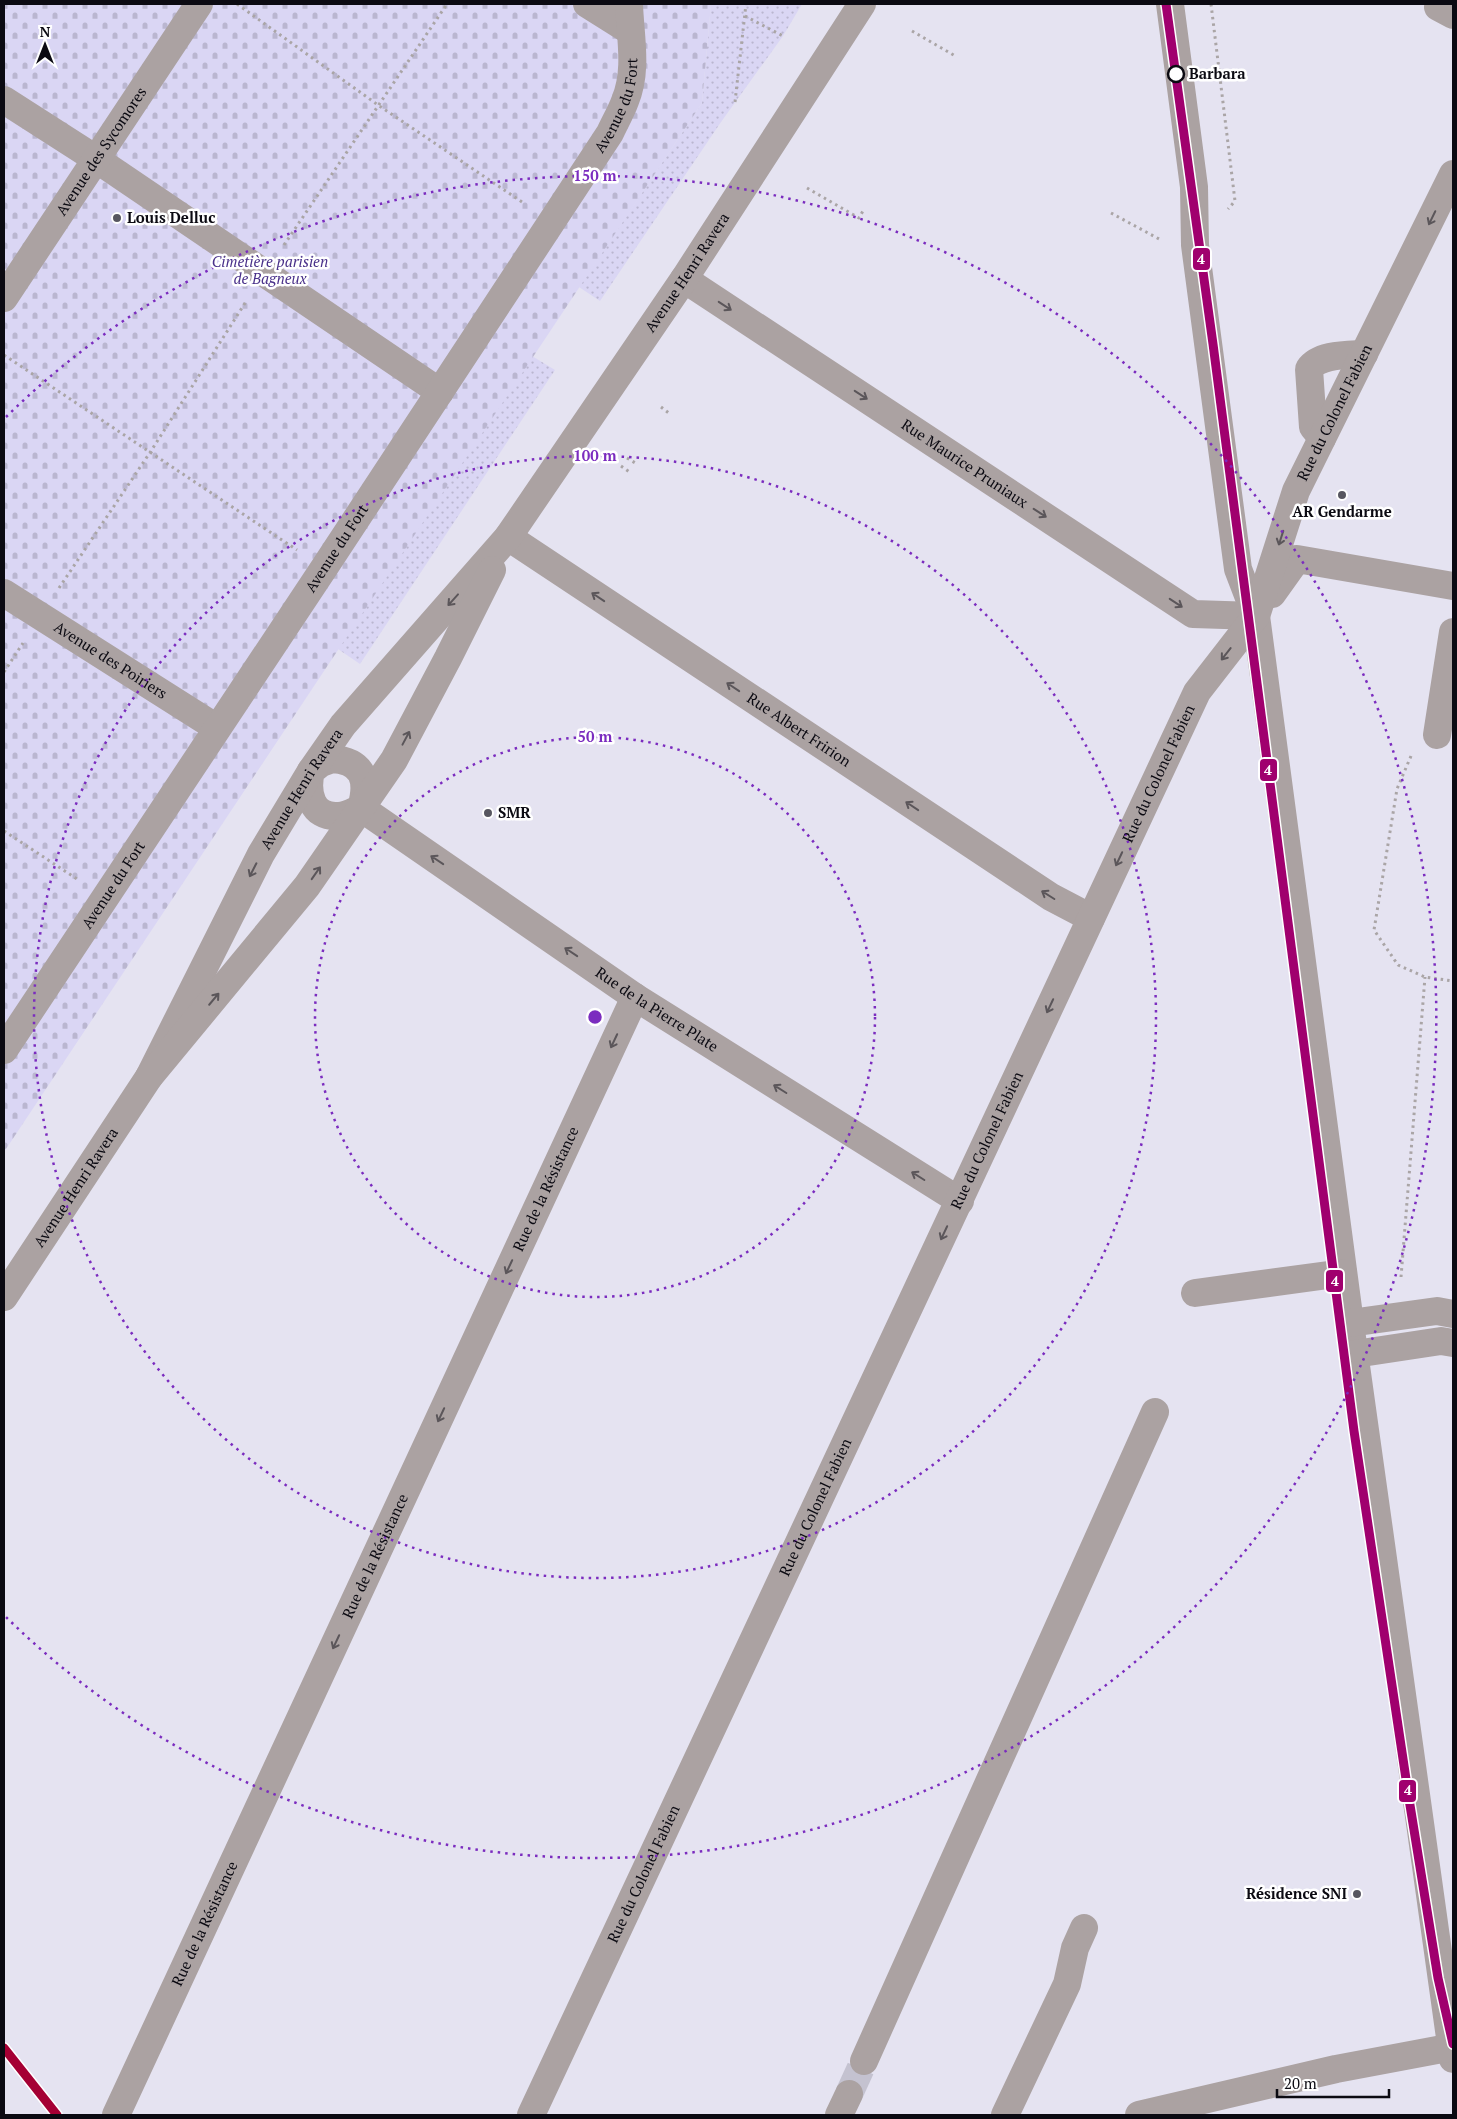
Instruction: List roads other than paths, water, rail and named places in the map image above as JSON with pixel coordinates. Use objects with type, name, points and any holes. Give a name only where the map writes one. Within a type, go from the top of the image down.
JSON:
[{"type":"street","name":"Avenue des Sycomores","points":[[4,298],[199,4]]},
{"type":"street","points":[[587,4],[630,31]]},
{"type":"street","name":"Avenue du Fort","points":[[4,1050],[610,133],[626,100],[632,65],[628,4]]},
{"type":"street","name":"Avenue Henri Ravera","points":[[149,1077],[261,854],[311,771],[343,725],[508,537],[684,279],[862,4]]},
{"type":"street","points":[[1139,2115],[1344,2068],[1452,2051],[1350,1323],[1256,616],[1236,560],[1195,245],[1194,186],[1170,4]]},
{"type":"street","points":[[4,100],[96,159],[440,392]]},
{"type":"street","name":"Rue du Colonel Fabien","points":[[531,2115],[1197,692],[1256,616],[1296,492],[1453,174]]},
{"type":"street","name":"Rue Maurice Pruniaux","points":[[684,279],[1193,614],[1256,616]]},
{"type":"street","points":[[1322,438],[1313,427],[1309,369],[1313,363],[1321,359],[1364,354]]},
{"type":"street","name":"Avenue Henri Ravera","points":[[4,1297],[149,1077],[307,886],[394,760],[448,658],[508,537]]},
{"type":"street","name":"Rue Albert Fririon","points":[[508,537],[1051,898],[1091,918]]},
{"type":"street","points":[[1256,616],[1296,559],[1453,586]]},
{"type":"street","name":"Avenue des Poiriers","points":[[4,593],[217,728]]},
{"type":"street","points":[[1437,735],[1453,632]]},
{"type":"street","points":[[332,759],[344,760],[354,765],[362,774],[365,785],[361,808],[339,816],[328,815],[319,810],[312,802],[308,792],[311,771],[321,763],[332,759]]},
{"type":"street","name":"Rue de la Pierre Plate","points":[[361,808],[635,997],[960,1200]]},
{"type":"street","name":"Rue de la Résistance","points":[[116,2115],[635,997]]},
{"type":"street","points":[[1195,1293],[1344,1274]]},
{"type":"street","points":[[1350,1323],[1437,1311],[1453,1314]]},
{"type":"street","points":[[1355,1354],[1441,1341],[1453,1343]]},
{"type":"street","points":[[864,2061],[1155,1412]]},
{"type":"street","points":[[1005,2115],[1067,1984],[1074,1948],[1084,1928]]},
{"type":"tunnel","points":[[849,2094],[864,2061]]},
{"type":"place","name":"Barbara","points":[[1176,74]]},
{"type":"place","name":"Louis Delluc","points":[[117,218]]},
{"type":"place","name":"AR Gendarme","points":[[1342,495]]},
{"type":"place","name":"SMR","points":[[488,813]]},
{"type":"place","name":"Résidence SNI","points":[[1357,1894]]},
{"type":"park label","name":"Cimetière parisien de Bagneux","points":[[270,270]]}]
